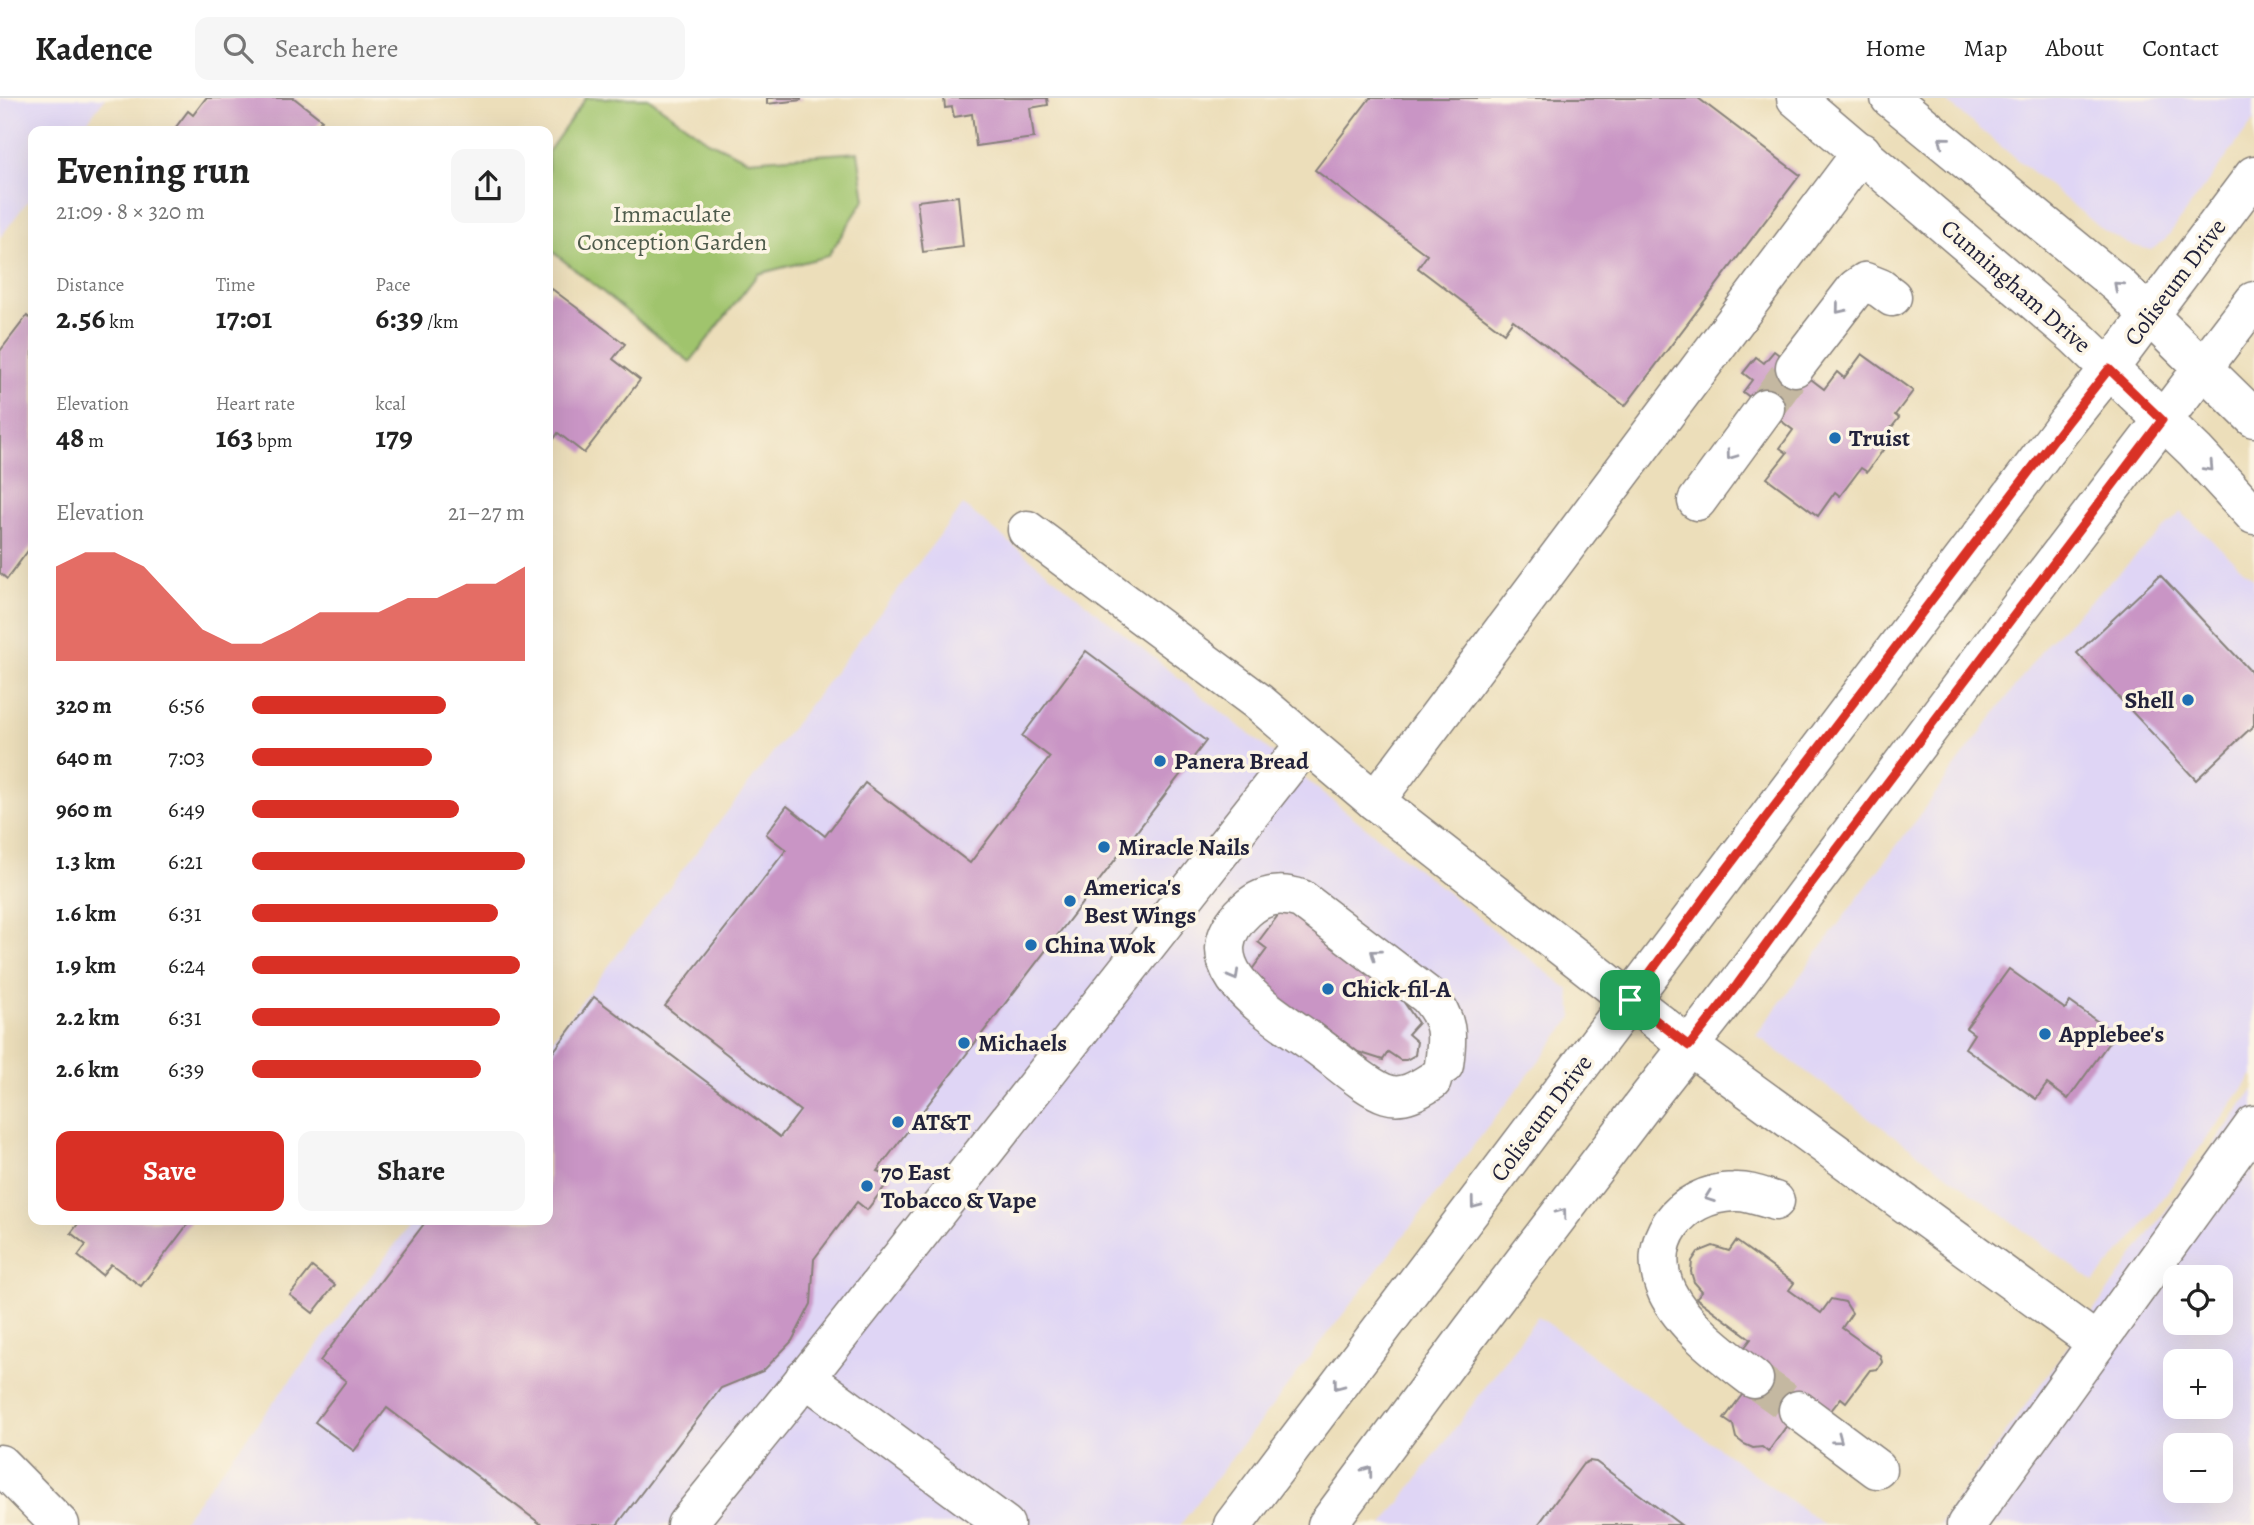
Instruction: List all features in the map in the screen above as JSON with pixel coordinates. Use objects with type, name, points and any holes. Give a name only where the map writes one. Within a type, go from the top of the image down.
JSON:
[{"type":"street","name":"Cunningham Drive","points":[[1796,98],[2075,336],[2195,451],[2254,515]]},
{"type":"street","points":[[1890,98],[2099,269],[2150,315],[2254,418]]},
{"type":"street","points":[[1375,801],[1861,152]]},
{"type":"street","name":"Coliseum Drive","points":[[1233,1525],[2254,175]]},
{"type":"street","points":[[1795,367],[1856,288],[1866,282],[1892,297]]},
{"type":"street","points":[[1327,1525],[1471,1331],[1737,985],[1800,898],[2254,301]]},
{"type":"street","points":[[1697,501],[1765,408]]},
{"type":"street","points":[[1027,530],[1257,701],[1375,801],[1689,1046],[2097,1343]]},
{"type":"street","points":[[686,1525],[1306,743]]},
{"type":"street","points":[[1286,894],[1301,898],[1411,982],[1437,1007],[1447,1030],[1438,1073],[1408,1093],[1397,1095],[1386,1093],[1359,1076],[1240,987],[1226,961],[1224,947],[1227,933],[1247,908],[1261,898],[1286,894]]},
{"type":"street","points":[[1966,1525],[2254,1125]]},
{"type":"street","points":[[1754,1379],[1706,1340],[1680,1310],[1669,1295],[1662,1278],[1659,1251],[1669,1227],[1690,1206],[1704,1198],[1719,1193],[1737,1192],[1756,1194],[1775,1201]]},
{"type":"street","points":[[805,1377],[1005,1525]]},
{"type":"street","points":[[1798,1410],[1877,1469]]},
{"type":"street","points":[[5,1479],[60,1525]]},
{"type":"shaded area","points":[[0,98],[105,98],[84,126],[28,126],[28,201],[0,238]]},
{"type":"shaded area","points":[[1942,98],[2254,98],[2254,120],[2165,240],[2151,250],[2128,244],[2102,229]]},
{"type":"shaded area","points":[[963,505],[1569,990],[1573,1017],[1180,1525],[179,1525],[410,1225],[553,1225],[553,1038]]},
{"type":"shaded area","points":[[2181,512],[2254,579],[2254,1074],[2135,1236],[2094,1282],[1756,1035],[2048,642]]},
{"type":"shaded area","points":[[2254,1089],[2254,1525],[1939,1525]]},
{"type":"shaded area","points":[[1538,1316],[1824,1525],[1383,1525]]},
{"type":"green space","name":"Immaculate Conception Garden","points":[[586,98],[648,98],[708,141],[748,160],[858,152],[865,199],[828,256],[758,274],[690,362],[553,252],[553,145]]},
{"type":"building","points":[[206,98],[294,98],[322,120],[317,126],[177,126],[188,111],[193,115]]},
{"type":"building","points":[[767,98],[801,98],[801,100],[767,104]]},
{"type":"building","points":[[944,98],[1047,98],[1048,105],[1030,108],[1034,138],[976,146],[972,114],[954,117],[952,107],[945,108]]},
{"type":"building","points":[[1370,98],[1698,98],[1800,175],[1625,406],[1513,320],[1504,333],[1418,268],[1427,255],[1315,170]]},
{"type":"building","points":[[958,196],[963,247],[923,252],[917,201]]},
{"type":"building","points":[[553,290],[625,344],[613,359],[640,380],[584,453],[558,433],[553,440]]},
{"type":"building","points":[[27,316],[28,551],[7,579],[0,573],[0,351]]},
{"type":"building","name":"Truist","points":[[1774,351],[1824,389],[1837,372],[1844,378],[1862,354],[1913,391],[1895,415],[1899,418],[1877,446],[1883,450],[1867,472],[1861,468],[1840,496],[1835,492],[1818,516],[1767,478],[1787,453],[1780,448],[1793,430],[1743,392],[1752,380],[1743,373],[1756,357],[1764,363]]},
{"type":"building","name":"Shell","points":[[2160,575],[2254,675],[2254,725],[2196,780],[2077,653]]},
{"type":"building","points":[[1086,651],[1206,741],[877,1171],[892,1177],[867,1210],[857,1202],[814,1259],[811,1304],[792,1341],[763,1371],[721,1388],[617,1525],[542,1525],[387,1408],[354,1451],[315,1422],[346,1381],[320,1361],[423,1225],[553,1225],[553,1052],[594,997],[780,1137],[800,1111],[665,1006],[786,850],[766,834],[787,806],[825,836],[865,783],[970,863],[1050,757],[1022,736]]},
{"type":"building","name":"Chick-fil-A","points":[[1282,910],[1293,917],[1295,915],[1401,998],[1418,1023],[1408,1034],[1417,1042],[1415,1055],[1400,1060],[1388,1052],[1383,1060],[1358,1052],[1322,1025],[1319,1030],[1248,975],[1267,949],[1258,942]]},
{"type":"building","name":"Applebee's","points":[[2009,969],[2065,1009],[2070,1002],[2115,1034],[2068,1099],[2047,1084],[2036,1099],[1965,1048],[1974,1034],[1966,1028]]},
{"type":"building","points":[[77,1225],[187,1225],[141,1286],[111,1264],[102,1275],[78,1256],[86,1245],[71,1233]]},
{"type":"building","points":[[1736,1241],[1794,1283],[1789,1290],[1821,1313],[1831,1299],[1845,1302],[1852,1313],[1842,1328],[1880,1355],[1882,1362],[1878,1369],[1870,1370],[1846,1402],[1841,1398],[1825,1418],[1803,1403],[1768,1452],[1762,1447],[1753,1448],[1736,1438],[1733,1425],[1724,1419],[1760,1371],[1739,1355],[1751,1339],[1696,1298],[1702,1291],[1694,1282],[1691,1272],[1692,1261],[1698,1252],[1713,1246],[1729,1251]]},
{"type":"building","points":[[312,1267],[335,1285],[313,1313],[290,1295]]},
{"type":"building","points":[[1596,1462],[1681,1525],[1538,1525],[1583,1464]]},
{"type":"tunnel","points":[[1765,408],[1795,367]]},
{"type":"tunnel","points":[[1754,1379],[1798,1410]]},
{"type":"place","name":"Truist","points":[[1835,438]]},
{"type":"place","name":"Shell","points":[[2188,700]]},
{"type":"place","name":"Panera Bread","points":[[1160,761]]},
{"type":"place","name":"Miracle Nails","points":[[1104,847]]},
{"type":"place","name":"America's Best Wings","points":[[1070,901]]},
{"type":"place","name":"China Wok","points":[[1031,945]]},
{"type":"place","name":"Chick-fil-A","points":[[1328,989]]},
{"type":"place","name":"Applebee's","points":[[2045,1034]]},
{"type":"place","name":"Michaels","points":[[964,1043]]},
{"type":"place","name":"AT&T","points":[[898,1122]]},
{"type":"place","name":"70 East Tobacco & Vape","points":[[867,1186]]},
{"type":"route","points":[[2109,369],[2162,420],[1737,985],[1689,1046],[1630,1000],[1710,891],[2109,369]]}]
